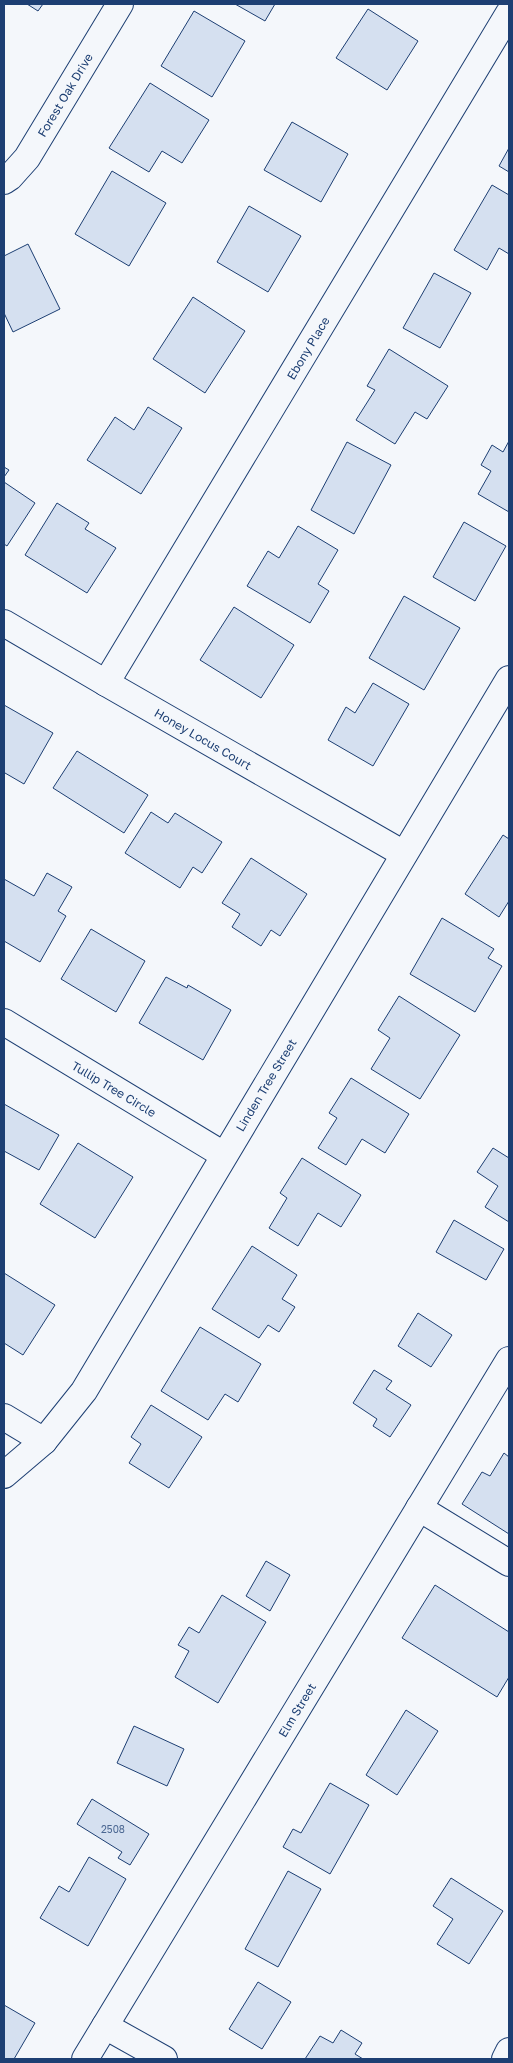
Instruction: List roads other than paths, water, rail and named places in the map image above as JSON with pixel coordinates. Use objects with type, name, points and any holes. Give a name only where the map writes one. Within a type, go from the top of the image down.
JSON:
[{"type":"street","name":"Forest Oak Drive","points":[[4,181],[27,158],[120,4]]},
{"type":"street","points":[[495,4],[509,13]]},
{"type":"street","name":"Ebony Place","points":[[106,683],[509,13]]},
{"type":"street","name":"Honey Locus Court","points":[[4,622],[106,683],[404,854]]},
{"type":"street","name":"Linden Tree Street","points":[[4,1475],[44,1442],[84,1391],[509,679]]},
{"type":"street","name":"Tullip Tree Circle","points":[[4,1022],[224,1155]]},
{"type":"street","name":"Elm Street","points":[[84,2059],[509,1360]]},
{"type":"street","points":[[4,1417],[44,1442]]},
{"type":"street","points":[[419,1508],[509,1563]]},
{"type":"street","points":[[105,2026],[164,2059]]},
{"type":"street","points":[[505,2059],[509,2051]]}]
